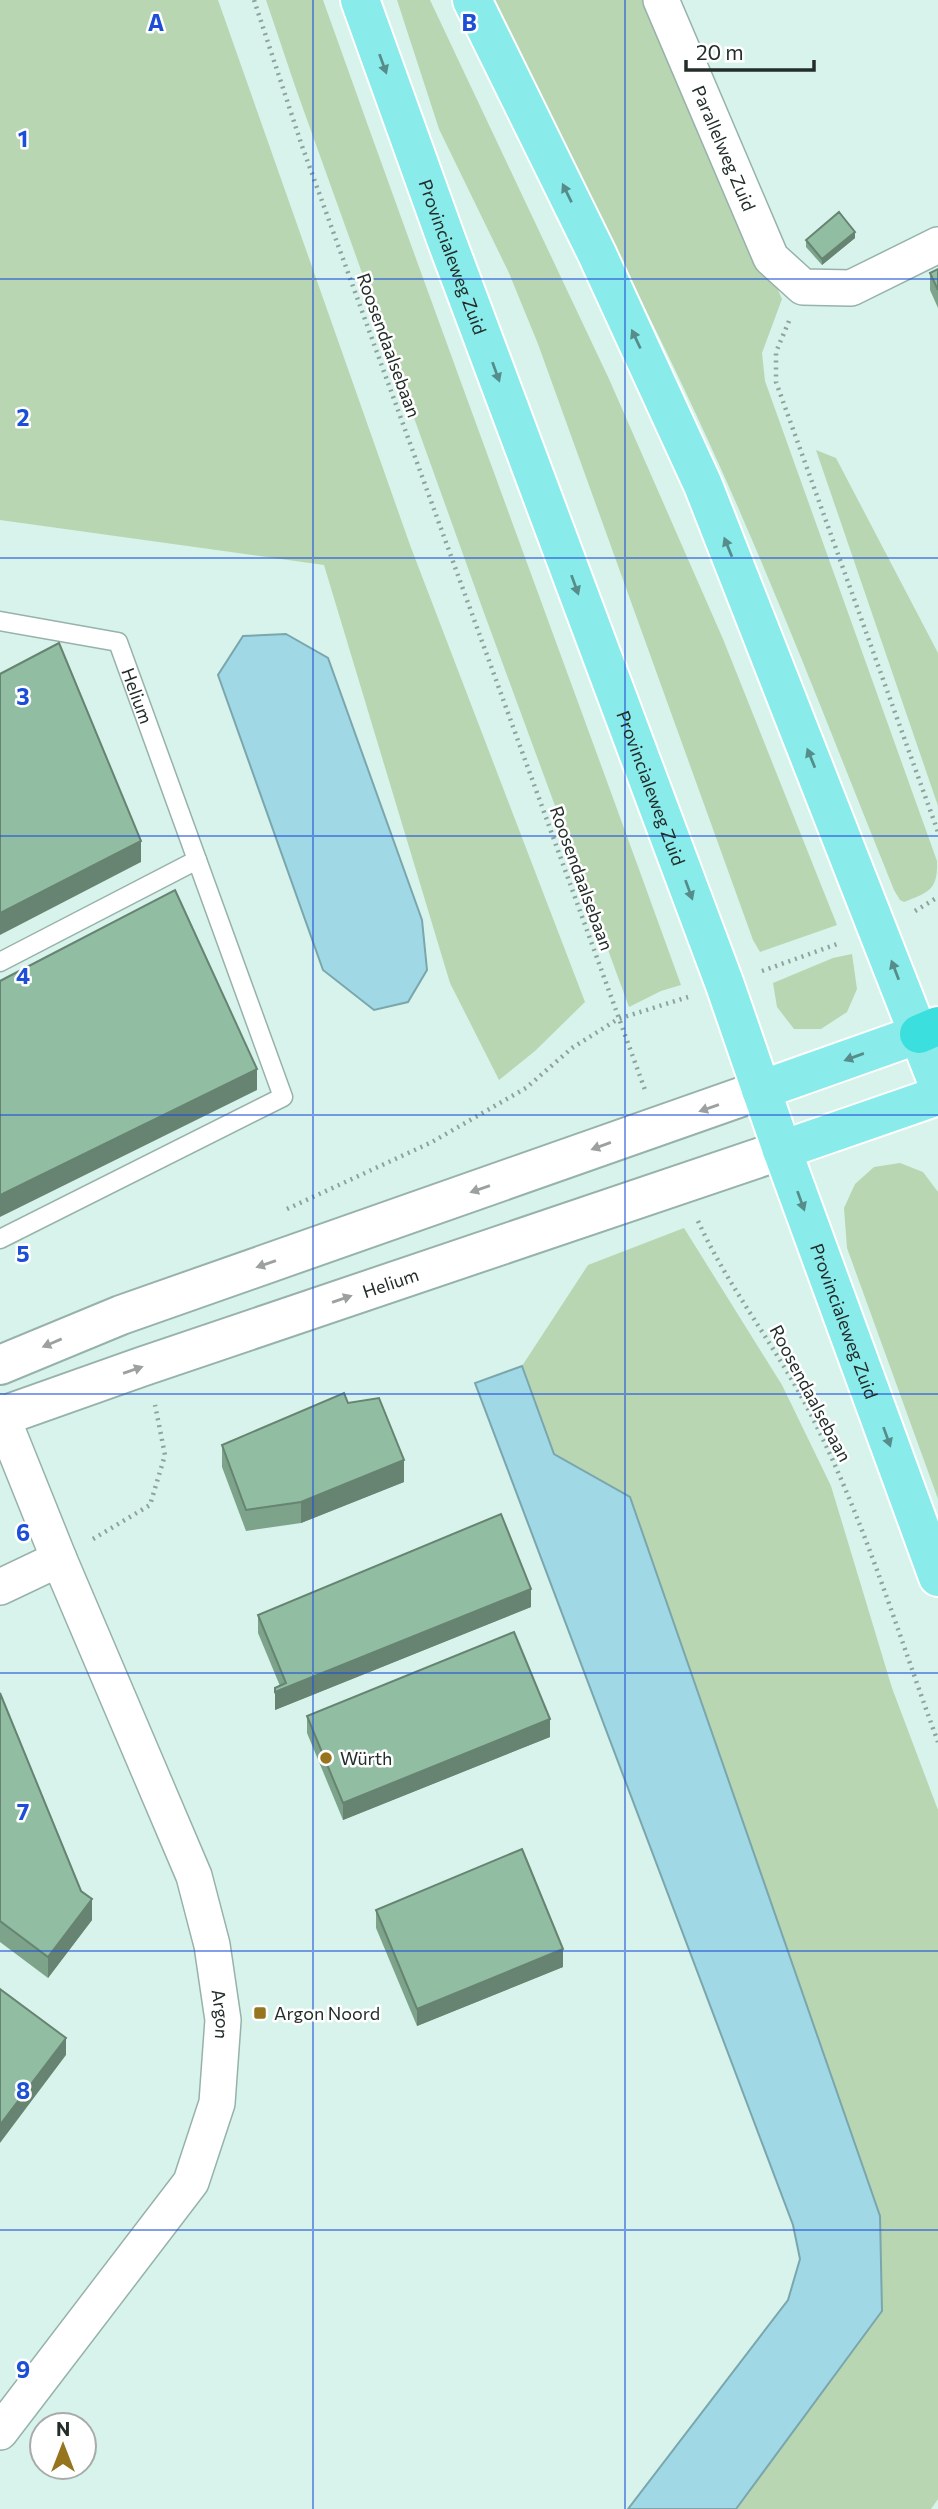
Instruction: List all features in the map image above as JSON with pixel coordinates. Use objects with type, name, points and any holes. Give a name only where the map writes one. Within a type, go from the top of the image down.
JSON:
[{"type":"main road","name":"Provincialeweg Zuid","points":[[360,0],[451,252],[725,985],[782,1150],[938,1577]]},
{"type":"main road","points":[[472,0],[597,254],[703,485],[879,928],[928,1030],[938,1083]]},
{"type":"main road","points":[[761,1090],[928,1030]]},
{"type":"main road","points":[[782,1150],[938,1096]]},
{"type":"street","name":"Parallelweg Zuid","points":[[661,0],[771,258],[803,287]]},
{"type":"street","points":[[803,287],[852,288],[938,245]]},
{"type":"street","points":[[0,1365],[121,1315],[761,1090]]},
{"type":"street","name":"Helium","points":[[1,1415],[782,1150]]},
{"type":"street","name":"Argon","points":[[0,2432],[191,2182],[217,2103],[223,2021],[212,1945],[194,1876],[1,1415]]},
{"type":"street","points":[[0,1587],[60,1559]]},
{"type":"lane","name":"Helium","points":[[0,621],[118,642],[284,1097],[0,1239]]},
{"type":"lane","points":[[0,962],[198,860]]},
{"type":"path","name":"Roosendaalsebaan","points":[[254,0],[302,146],[658,1125]]},
{"type":"path","points":[[803,287],[776,352],[776,382],[938,832]]},
{"type":"path","points":[[281,1212],[432,1142],[502,1102],[526,1088],[572,1048],[618,1019],[725,985],[879,928],[938,897]]},
{"type":"path","name":"Roosendaalsebaan","points":[[681,1184],[713,1254],[750,1310],[807,1408],[840,1477],[938,1742]]},
{"type":"path","points":[[60,1559],[150,1505],[165,1455],[159,1416],[141,1367]]},
{"type":"green space","points":[[0,0],[218,0],[410,545],[585,1002],[535,1051],[499,1080],[450,983],[324,565],[0,520]]},
{"type":"green space","points":[[266,0],[323,0],[681,985],[661,991],[629,1007],[483,610]]},
{"type":"green space","points":[[397,0],[430,0],[609,379],[723,639],[837,925],[760,952],[753,940],[538,344],[509,273],[439,129]]},
{"type":"green space","points":[[488,0],[650,0],[782,299],[762,353],[765,381],[937,861],[933,885],[919,896],[904,902],[894,890],[788,626],[721,469],[637,292]]},
{"type":"green space","points":[[816,450],[836,458],[938,653],[938,806]]},
{"type":"green space","points":[[852,954],[857,989],[847,1012],[821,1029],[794,1029],[777,1007],[773,983],[833,958]]},
{"type":"green space","points":[[900,1163],[923,1172],[938,1192],[938,1499],[847,1248],[844,1208],[855,1184],[874,1167]]},
{"type":"green space","points":[[684,1228],[782,1385],[831,1486],[892,1688],[938,1810],[938,2499],[931,2509],[736,2509],[882,2311],[630,1497],[554,1454],[522,1366],[588,1265]]},
{"type":"water","points":[[286,634],[328,658],[422,920],[427,970],[408,1002],[374,1010],[323,970],[218,675],[243,636]]},
{"type":"water","points":[[522,1366],[554,1454],[630,1497],[880,2216],[882,2311],[736,2509],[628,2509],[788,2300],[800,2259],[793,2225],[475,1383]]},
{"type":"building","points":[[839,212],[855,232],[822,259],[806,240]]},
{"type":"building","points":[[938,269],[938,290],[930,273]]},
{"type":"building","points":[[59,643],[141,841],[0,913],[0,674]]},
{"type":"building","points":[[175,890],[257,1069],[0,1195],[0,981]]},
{"type":"building","points":[[344,1393],[348,1403],[379,1398],[404,1460],[301,1502],[246,1510],[222,1445]]},
{"type":"building","points":[[501,1514],[531,1589],[275,1692],[275,1688],[286,1683],[258,1615]]},
{"type":"building","points":[[514,1632],[550,1719],[343,1803],[307,1716]]},
{"type":"building","points":[[0,1693],[81,1891],[92,1899],[48,1957],[0,1921]]},
{"type":"building","points":[[522,1849],[563,1949],[417,2009],[376,1910]]},
{"type":"building","points":[[0,1989],[66,2038],[0,2125]]},
{"type":"place","name":"Würth","points":[[326,1758]]},
{"type":"place","name":"Argon Noord","points":[[260,2013]]}]
